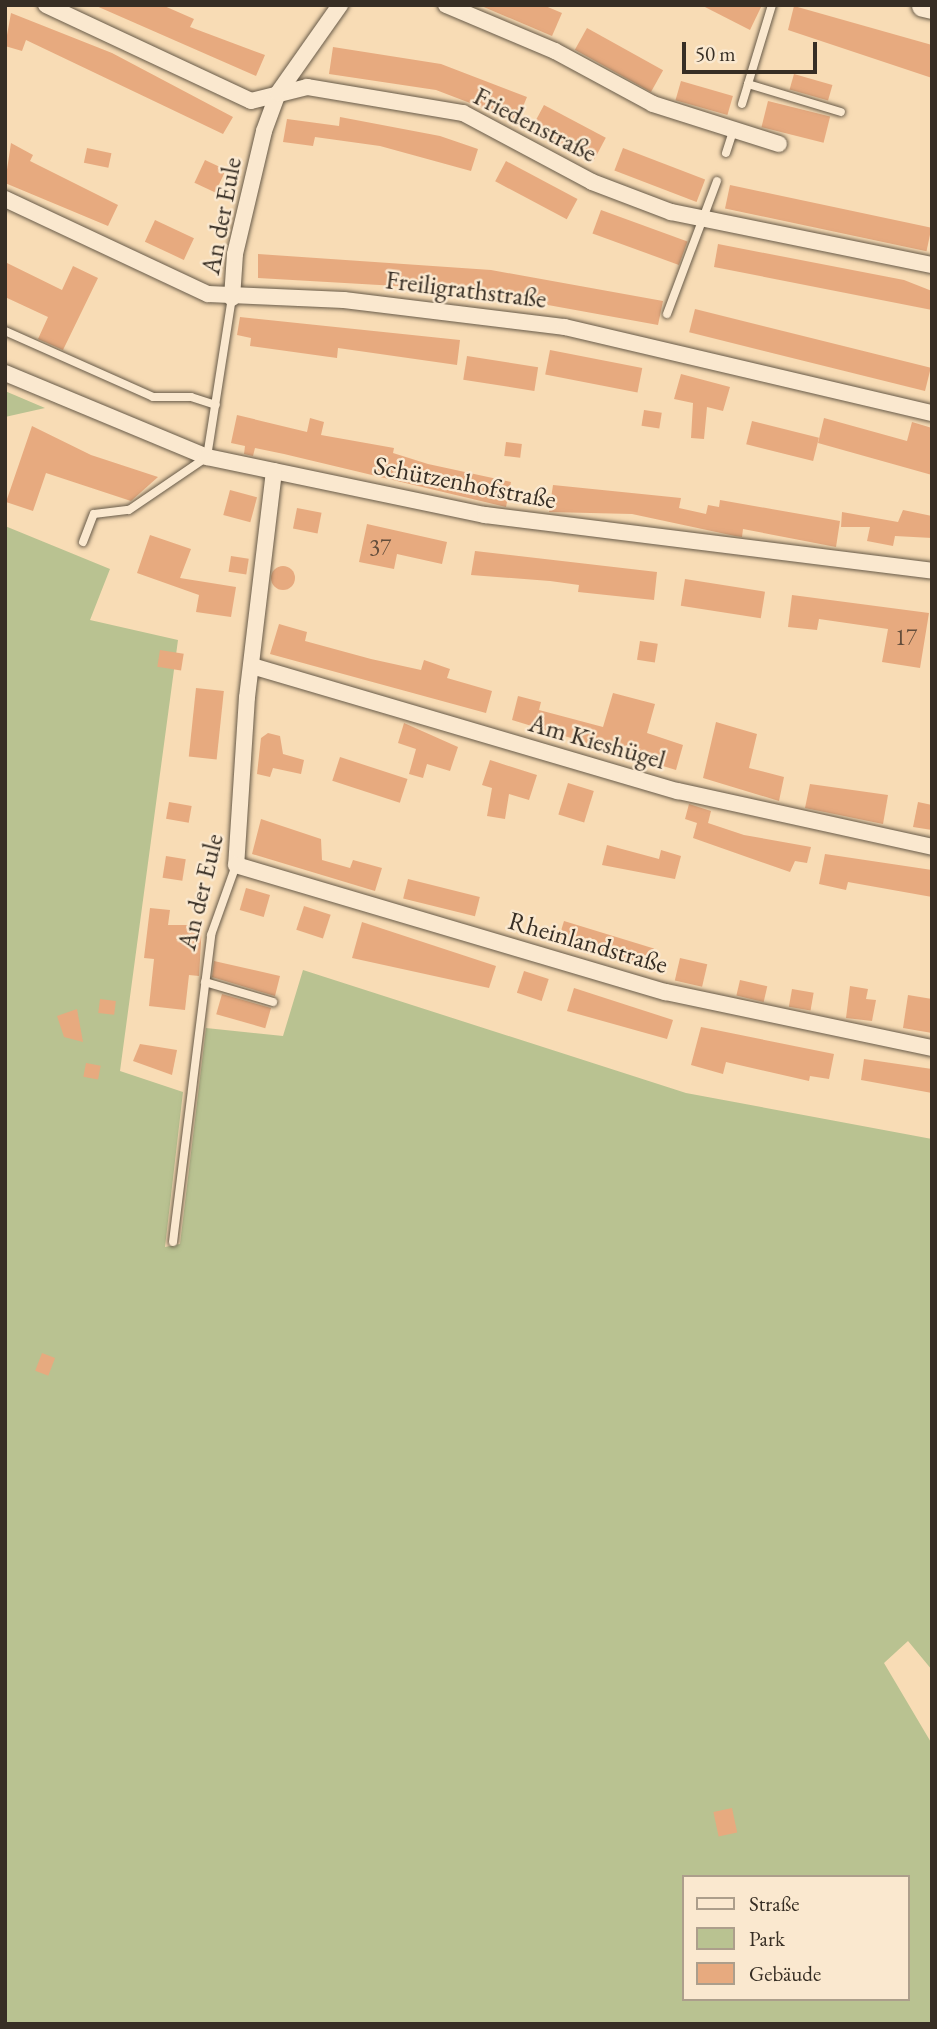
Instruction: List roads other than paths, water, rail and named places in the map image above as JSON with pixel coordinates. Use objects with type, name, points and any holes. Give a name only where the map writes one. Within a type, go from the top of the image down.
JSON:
[{"type":"street","name":"Friedenstraße","points":[[46,5],[251,101],[307,87],[463,113],[592,181],[705,220],[932,265]]},
{"type":"street","name":"An der Eule","points":[[232,298],[235,254],[278,93],[340,5]]},
{"type":"street","points":[[446,5],[545,46],[653,104],[733,132],[779,144]]},
{"type":"street","points":[[923,5],[932,7]]},
{"type":"street","name":"Freiligrathstraße","points":[[5,199],[186,287],[232,298],[344,300],[565,327],[932,413]]},
{"type":"street","name":"Schützenhofstraße","points":[[5,373],[207,457],[485,515],[929,574]]},
{"type":"street","name":"An der Eule","points":[[236,865],[253,666],[274,471]]},
{"type":"street","name":"Am Kieshügel","points":[[253,666],[678,791],[932,847]]},
{"type":"street","name":"Rheinlandstraße","points":[[236,865],[666,992],[932,1048]]},
{"type":"lane","points":[[742,104],[772,5]]},
{"type":"lane","points":[[748,84],[841,112]]},
{"type":"lane","points":[[726,153],[733,132]]},
{"type":"lane","points":[[667,314],[705,220],[717,181]]},
{"type":"lane","name":"An der Eule","points":[[207,457],[232,298]]},
{"type":"lane","points":[[5,331],[153,397],[191,397],[216,405]]},
{"type":"lane","points":[[83,542],[94,514],[129,510],[207,457]]},
{"type":"lane","name":"An der Eule","points":[[173,1242],[211,935],[236,865]]},
{"type":"lane","points":[[205,982],[272,1002]]}]
